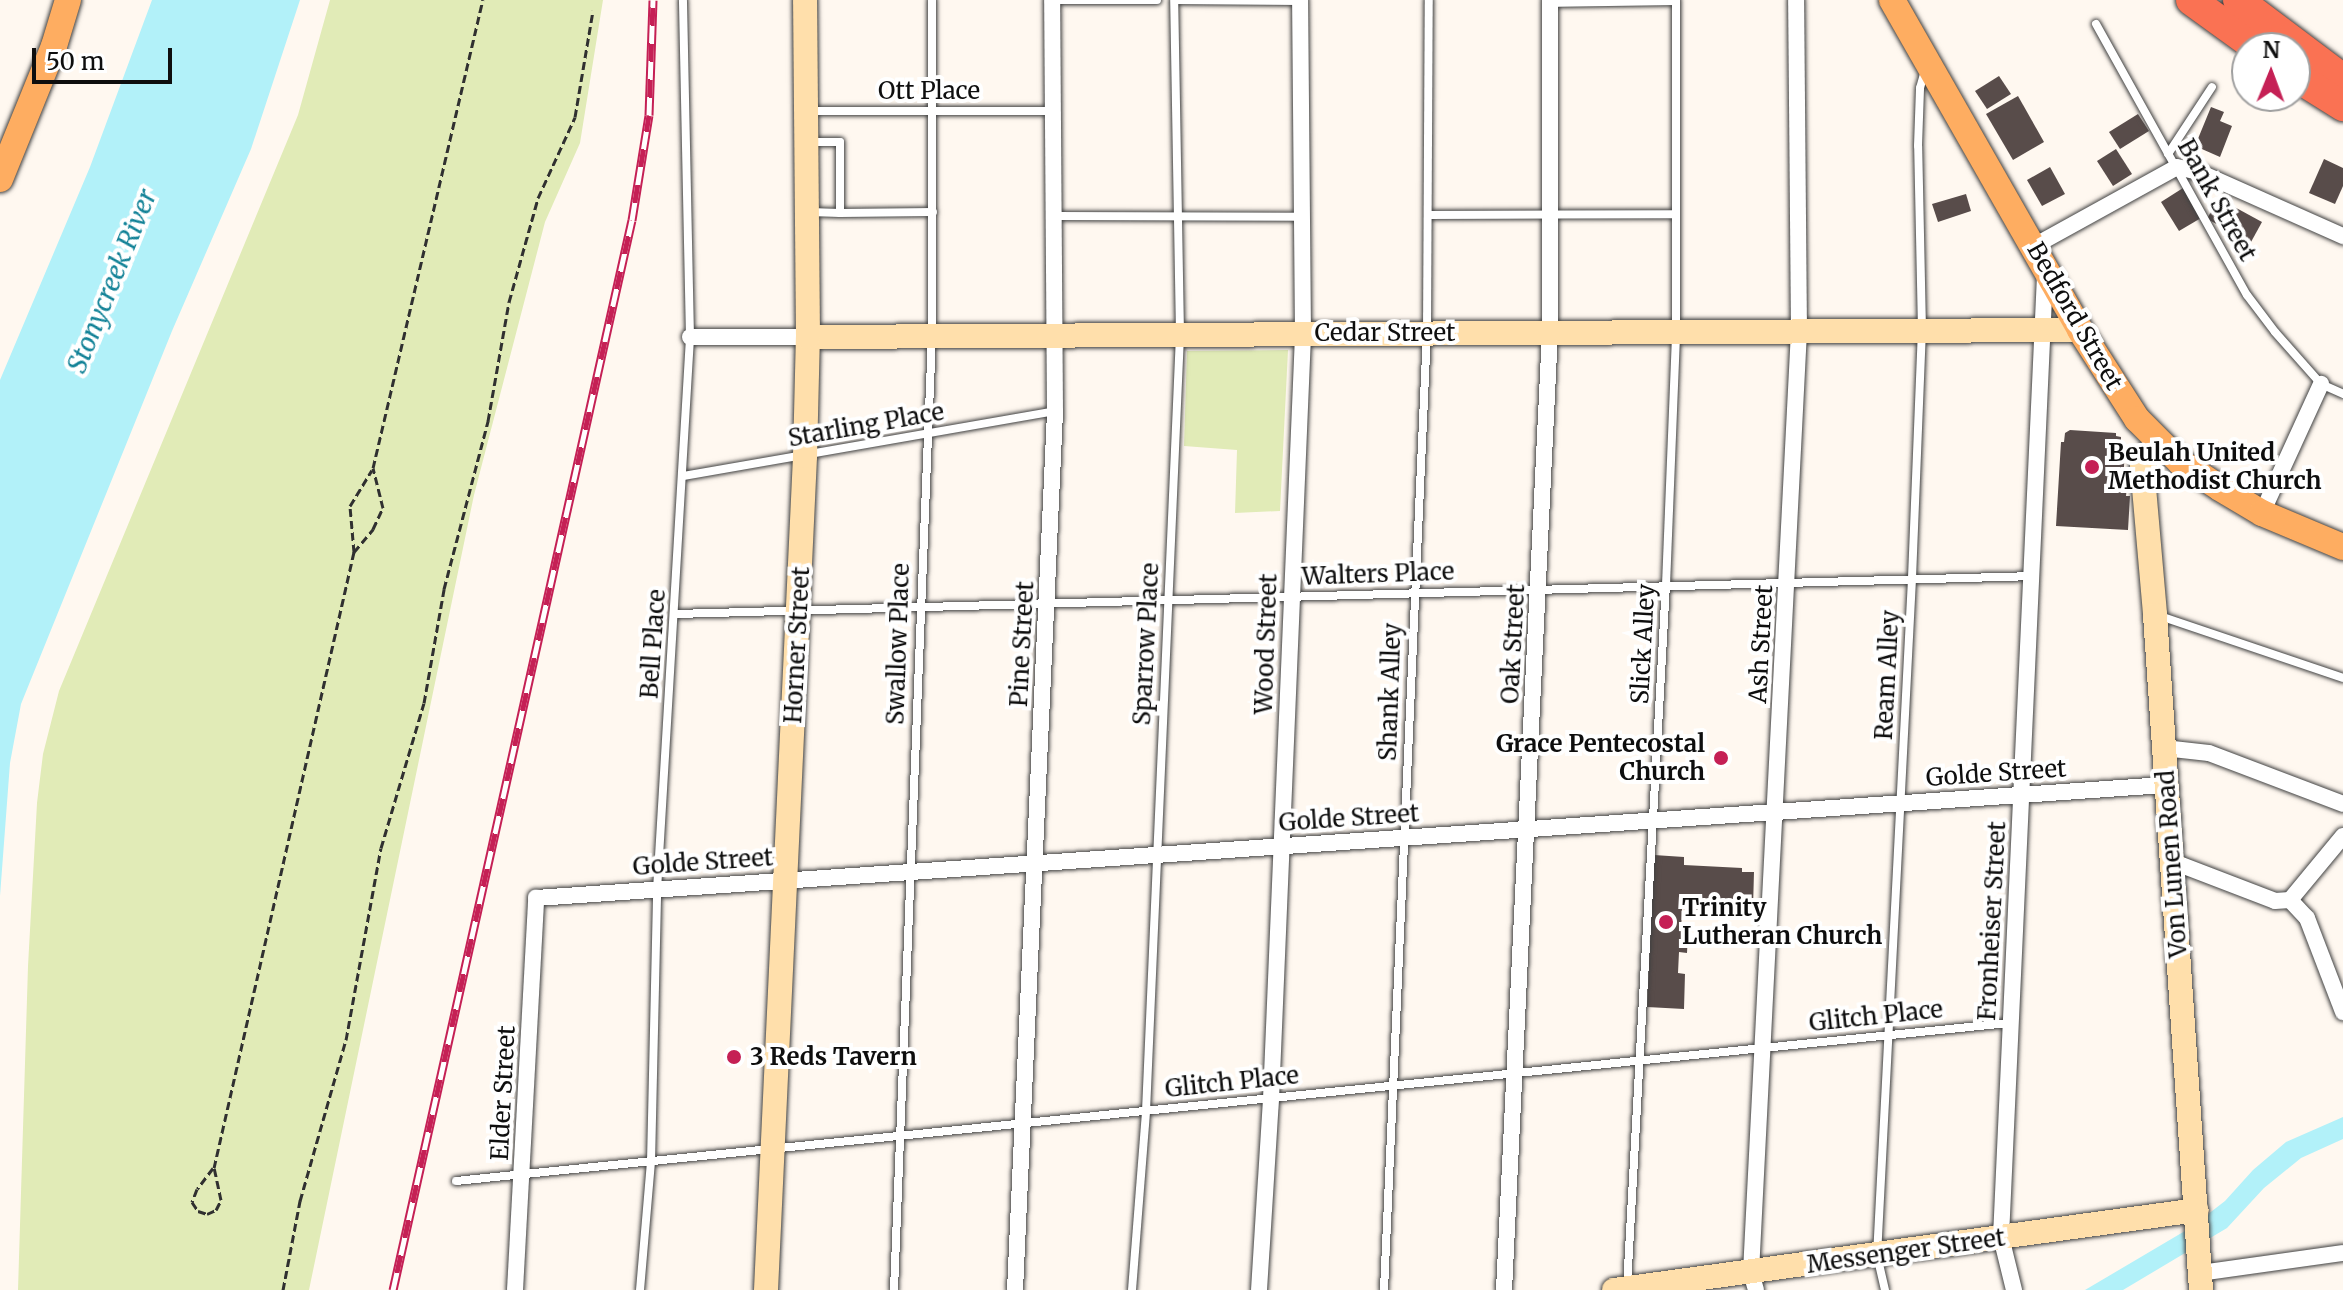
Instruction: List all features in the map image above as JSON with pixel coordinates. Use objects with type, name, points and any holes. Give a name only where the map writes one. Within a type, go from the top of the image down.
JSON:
[{"type":"highway","points":[[2191,0],[2235,32]]},
{"type":"highway","points":[[2238,0],[2343,79]]},
{"type":"highway","points":[[2311,86],[2343,106]]},
{"type":"main road","points":[[0,179],[54,46],[68,0]]},
{"type":"main road","name":"Bedford Street","points":[[1892,0],[2080,330],[2137,419],[2180,462],[2262,513],[2343,547]]},
{"type":"street","name":"Horner Street","points":[[766,1290],[805,456],[808,337],[805,0]]},
{"type":"street","name":"Pine Street","points":[[1015,1290],[1055,411],[1057,335],[1052,0]]},
{"type":"street","name":"Wood Street","points":[[1259,1290],[1271,1099],[1303,334],[1300,0]]},
{"type":"street","name":"Ash Street","points":[[1754,1281],[1799,331],[1796,0]]},
{"type":"street","name":"Oak Street","points":[[1504,1290],[1550,333],[1550,1]]},
{"type":"street","points":[[2040,256],[2173,160],[2343,236]]},
{"type":"street","name":"Fronheiser Street","points":[[2014,1290],[2001,1237],[2045,330],[2040,256]]},
{"type":"street","name":"Cedar Street","points":[[690,337],[2080,330]]},
{"type":"street","points":[[2262,513],[2321,384]]},
{"type":"street","name":"Von Lunen Road","points":[[2157,442],[2142,465],[2201,1282]]},
{"type":"street","points":[[2164,748],[2209,753],[2343,804]]},
{"type":"street","name":"Golde Street","points":[[536,898],[2166,785]]},
{"type":"street","points":[[2171,861],[2275,901],[2290,900],[2343,836]]},
{"type":"street","name":"Elder Street","points":[[515,1290],[536,898]]},
{"type":"street","points":[[2290,900],[2307,918],[2343,1012]]},
{"type":"street","name":"Messenger Street","points":[[1623,1289],[1754,1281],[1877,1256],[2001,1237],[2198,1215]]},
{"type":"street","points":[[2201,1282],[2343,1253]]},
{"type":"lane","name":"Bell Place","points":[[640,1290],[651,1162],[657,890],[690,337],[683,0]]},
{"type":"lane","name":"Swallow Place","points":[[894,1290],[908,872],[932,336],[932,0]]},
{"type":"lane","points":[[1052,0],[1157,0]]},
{"type":"lane","points":[[1174,0],[1300,0]]},
{"type":"lane","name":"Sparrow Place","points":[[1132,1290],[1146,1111],[1180,334],[1174,0]]},
{"type":"lane","name":"Shank Alley","points":[[1384,1290],[1427,333],[1429,0]]},
{"type":"lane","points":[[1550,1],[1676,1]]},
{"type":"lane","name":"Slick Alley","points":[[1623,1289],[1640,1062],[1666,585],[1676,332],[1676,1]]},
{"type":"lane","name":"Bank Street","points":[[2096,24],[2247,295],[2321,384]]},
{"type":"lane","name":"Ream Alley","points":[[1885,1290],[1877,1256],[1922,330],[1918,146],[1920,88],[1928,62]]},
{"type":"lane","points":[[2173,160],[2212,87]]},
{"type":"lane","name":"Ott Place","points":[[806,111],[1052,111]]},
{"type":"lane","points":[[806,142],[840,142],[840,213]]},
{"type":"lane","points":[[806,212],[933,212]]},
{"type":"lane","points":[[1428,215],[1676,214]]},
{"type":"lane","points":[[1054,216],[1302,217]]},
{"type":"lane","points":[[2321,384],[2343,394]]},
{"type":"lane","name":"Starling Place","points":[[683,476],[928,436],[1055,411]]},
{"type":"lane","name":"Walters Place","points":[[675,614],[2033,576]]},
{"type":"lane","points":[[2155,615],[2343,678]]},
{"type":"lane","name":"Glitch Place","points":[[456,1181],[523,1177],[2011,1023]]},
{"type":"path","points":[[213,1168],[197,1189],[192,1202],[198,1211],[207,1214],[216,1210],[221,1200],[214,1168],[354,552],[350,506],[373,468],[483,0]]},
{"type":"path","points":[[283,1290],[300,1201],[346,1040],[381,848],[424,703],[444,589],[488,421],[509,302],[538,198],[575,117],[593,11]]},
{"type":"path","points":[[354,552],[373,529],[383,508],[373,468]]},
{"type":"green space","points":[[330,0],[603,0],[580,143],[545,222],[474,495],[309,1290],[18,1290],[28,966],[37,803],[43,754],[59,691],[298,115]]},
{"type":"green space","points":[[1288,350],[1280,511],[1235,513],[1237,450],[1184,446],[1187,351]]},
{"type":"water","name":"Stonycreek River","points":[[152,0],[300,0],[251,149],[172,331],[21,704],[10,763],[0,896],[0,380],[90,167]]},
{"type":"water","points":[[2343,1117],[2343,1139],[2301,1158],[2264,1188],[2227,1228],[2123,1290],[2085,1290],[2190,1228],[2225,1201],[2253,1170],[2286,1142]]},
{"type":"building","points":[[1999,76],[2011,94],[1987,109],[1975,91]]},
{"type":"building","points":[[2018,96],[2044,142],[2013,160],[1986,114]]},
{"type":"building","points":[[2211,107],[2224,112],[2220,121],[2232,126],[2220,157],[2195,146]]},
{"type":"building","points":[[2138,114],[2149,131],[2120,149],[2109,132]]},
{"type":"building","points":[[2116,149],[2132,174],[2113,186],[2097,161]]},
{"type":"building","points":[[2324,159],[2343,168],[2343,186],[2335,204],[2309,193]]},
{"type":"building","points":[[2050,167],[2065,194],[2042,206],[2027,180]]},
{"type":"building","points":[[2183,188],[2201,218],[2179,231],[2161,202]]},
{"type":"building","points":[[1966,194],[1971,211],[1938,222],[1932,204]]},
{"type":"building","points":[[2218,198],[2262,222],[2251,242],[2207,219]]},
{"type":"building","name":"Beulah United Methodist Church","points":[[2070,430],[2116,433],[2121,437],[2121,447],[2125,447],[2123,486],[2127,487],[2126,496],[2130,496],[2128,530],[2056,526],[2061,442]]},
{"type":"building","name":"Trinity Lutheran Church","points":[[1654,855],[1684,857],[1684,865],[1742,868],[1742,872],[1754,872],[1753,908],[1740,907],[1740,912],[1682,909],[1681,932],[1688,932],[1687,953],[1679,952],[1678,973],[1685,974],[1684,1009],[1647,1007]]},
{"type":"railway","points":[[393,1290],[632,220],[649,115],[653,0]]},
{"type":"place","name":"Beulah United Methodist Church","points":[[2092,467]]},
{"type":"place","name":"Grace Pentecostal Church","points":[[1721,758]]},
{"type":"place","name":"Trinity Lutheran Church","points":[[1666,922]]},
{"type":"place","name":"3 Reds Tavern","points":[[734,1057]]}]
